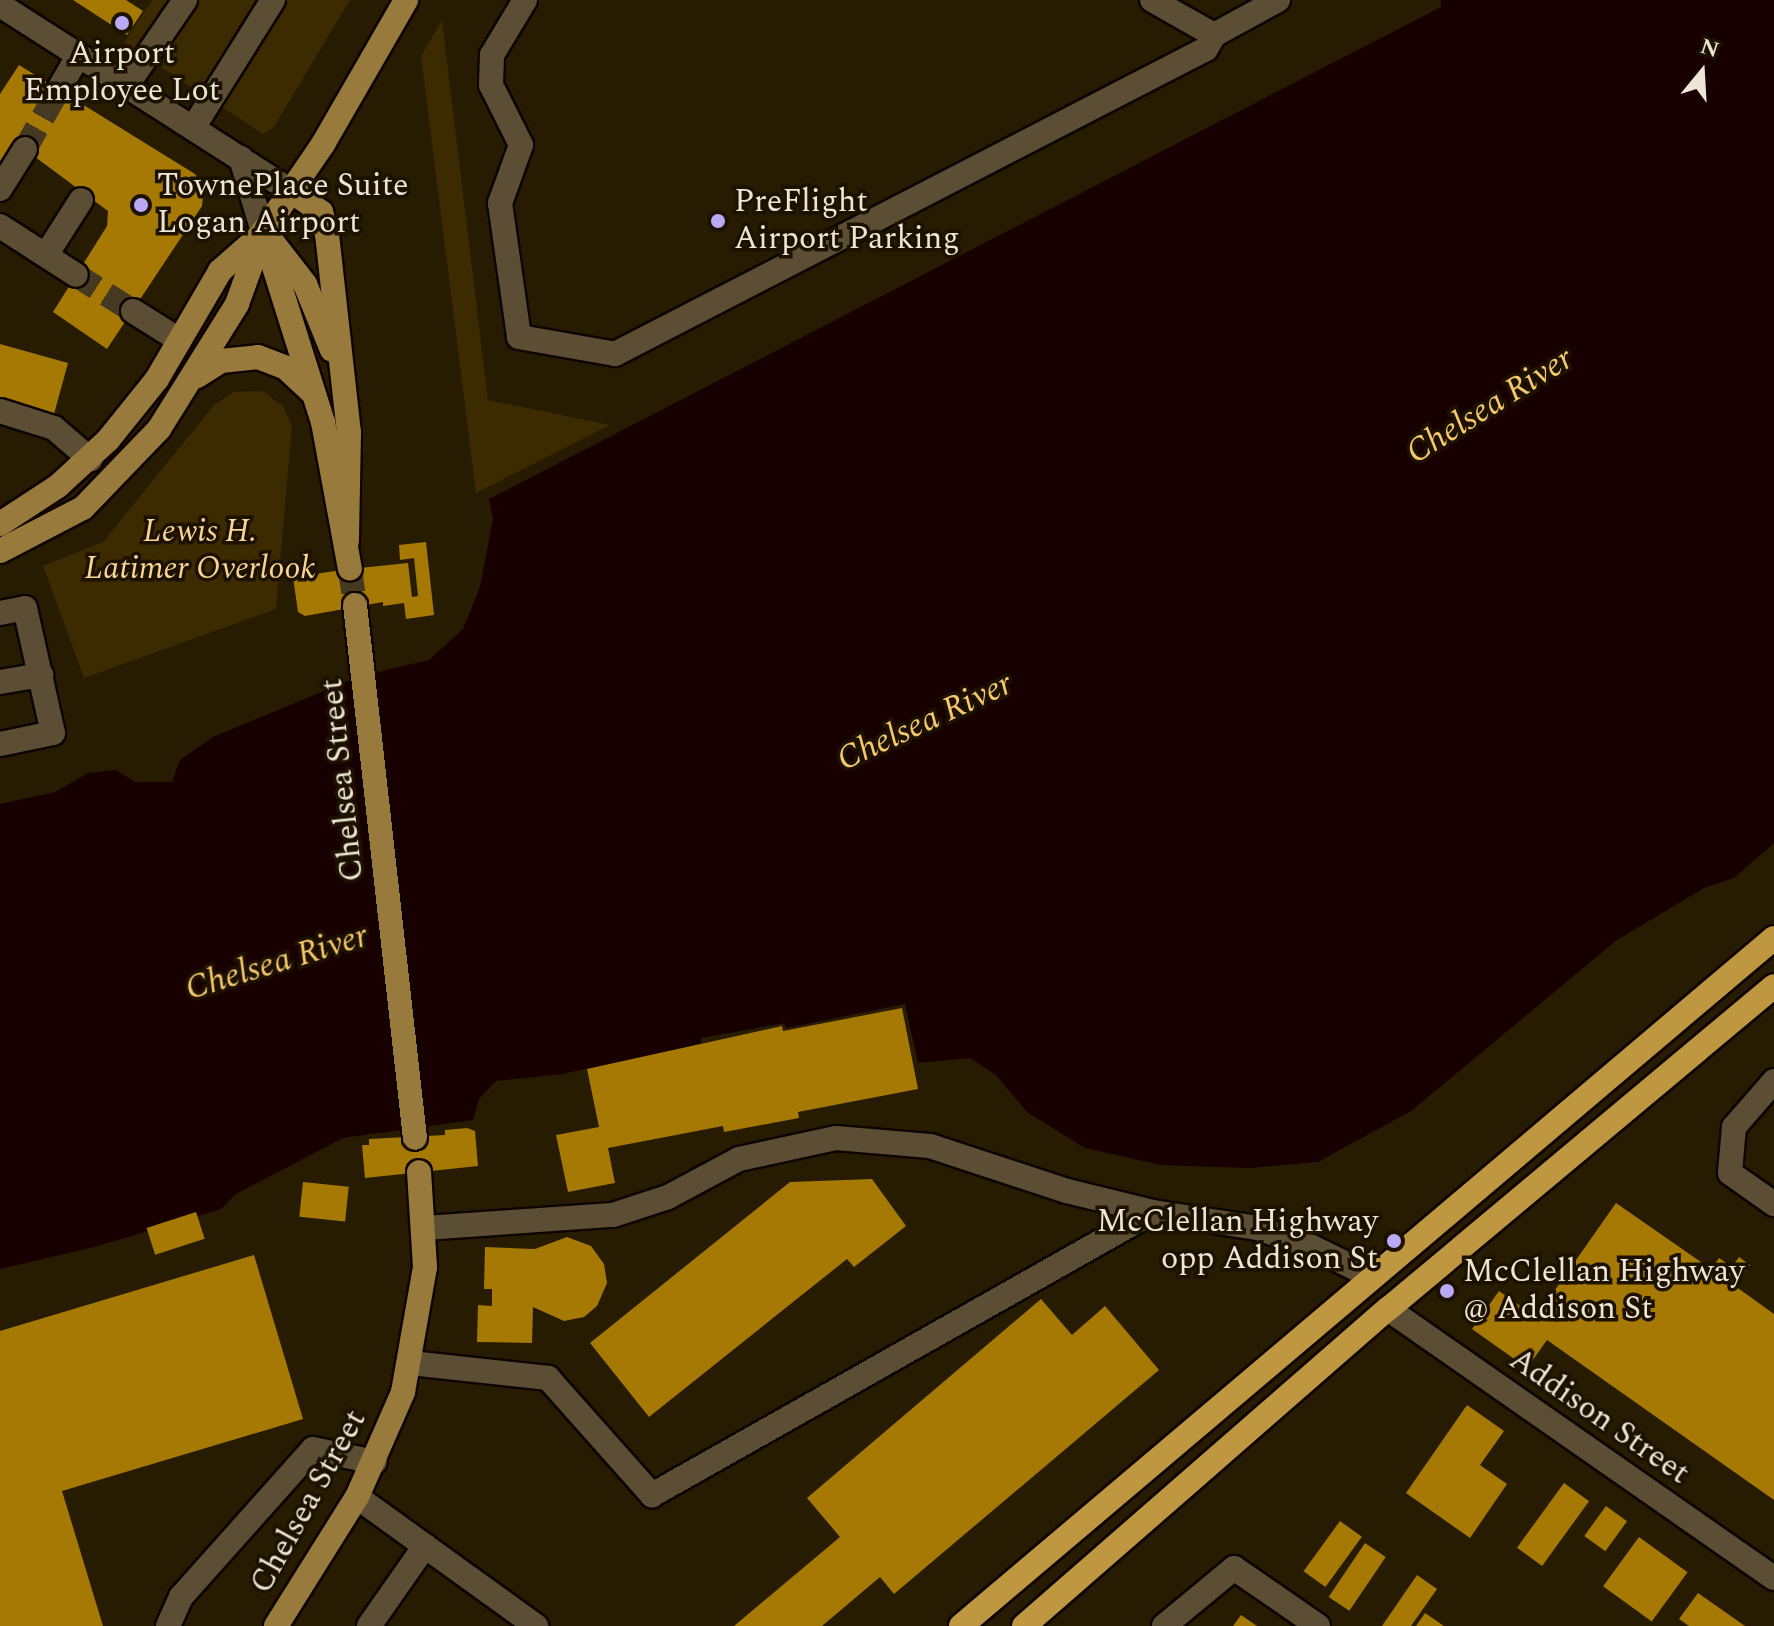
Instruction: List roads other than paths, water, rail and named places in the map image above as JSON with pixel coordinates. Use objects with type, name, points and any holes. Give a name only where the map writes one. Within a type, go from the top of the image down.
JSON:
[{"type":"highway","points":[[961,1626],[1774,938]]},
{"type":"highway","points":[[1024,1626],[1388,1309],[1774,986]]},
{"type":"main road","points":[[0,524],[90,459],[142,400],[220,271],[263,232],[291,191],[406,0]]},
{"type":"main road","points":[[291,191],[321,212],[347,406],[347,541],[350,569]]},
{"type":"main road","points":[[263,232],[305,284],[347,406]]},
{"type":"main road","points":[[0,551],[45,531],[99,495],[145,447],[195,377],[237,304],[263,232]]},
{"type":"main road","points":[[263,232],[315,397],[347,541]]},
{"type":"main road","points":[[195,377],[221,361],[258,357],[298,376],[315,397]]},
{"type":"main road","name":"Chelsea Street","points":[[355,605],[415,1138]]},
{"type":"main road","name":"Chelsea Street","points":[[276,1626],[357,1497],[375,1462],[411,1363],[423,1296],[425,1228],[419,1172]]},
{"type":"street","points":[[127,85],[185,0]]},
{"type":"street","points":[[193,128],[268,8],[295,0]]},
{"type":"street","points":[[525,0],[492,55],[491,85],[521,145],[500,203],[519,337],[615,354],[1206,49],[1214,35],[1278,0]]},
{"type":"street","points":[[1152,0],[1214,35]]},
{"type":"street","points":[[0,5],[291,191]]},
{"type":"street","points":[[59,89],[79,55]]},
{"type":"street","points":[[0,189],[25,149]]},
{"type":"street","points":[[241,158],[263,232]]},
{"type":"street","points":[[46,255],[81,200]]},
{"type":"street","points":[[0,226],[76,275]]},
{"type":"street","points":[[133,311],[179,340]]},
{"type":"street","points":[[0,411],[54,428],[90,459]]},
{"type":"street","points":[[0,613],[25,608],[53,733],[0,744]]},
{"type":"street","points":[[0,682],[41,675]]},
{"type":"street","points":[[1774,1081],[1734,1127],[1730,1173],[1774,1204]]},
{"type":"street","points":[[425,1228],[613,1215],[668,1197],[739,1159],[836,1138],[930,1146],[1067,1191],[1153,1212],[1257,1228],[1312,1247],[1371,1276]]},
{"type":"street","points":[[411,1363],[548,1378],[652,1495],[1153,1212]]},
{"type":"street","name":"Addison Street","points":[[1388,1309],[1774,1578]]},
{"type":"street","points":[[168,1626],[181,1597],[313,1449],[375,1462]]},
{"type":"street","points":[[357,1497],[536,1626]]},
{"type":"street","points":[[369,1626],[425,1546]]},
{"type":"street","points":[[1164,1626],[1234,1568],[1318,1626]]},
{"type":"water","name":"Chelsea River","points":[[1441,0],[1774,0],[1774,843],[1734,878],[1704,888],[1617,940],[1411,1111],[1318,1162],[1249,1168],[1161,1165],[1085,1148],[1027,1112],[996,1075],[970,1058],[918,1063],[905,1004],[786,1028],[785,1023],[701,1038],[701,1044],[562,1074],[496,1081],[479,1099],[473,1120],[343,1138],[236,1194],[221,1209],[98,1246],[0,1269],[0,804],[55,792],[88,773],[116,770],[135,782],[172,782],[180,760],[213,737],[360,676],[429,660],[463,629],[480,587],[493,519],[489,499],[1441,7]]},
{"type":"tunnel","points":[[25,149],[59,89]]},
{"type":"tunnel","points":[[76,275],[133,311]]},
{"type":"tunnel","points":[[350,569],[355,605]]},
{"type":"place","name":"Airport Employee Lot","points":[[122,23]]},
{"type":"place","name":"TownePlace Suite Logan Airport","points":[[141,205]]},
{"type":"place","name":"PreFlight Airport Parking","points":[[718,221]]},
{"type":"place","name":"McClellan Highway opp Addison St","points":[[1394,1241]]},
{"type":"place","name":"McClellan Highway @ Addison St","points":[[1447,1291]]},
{"type":"park label","name":"Lewis H. Latimer Overlook","points":[[200,552]]}]
